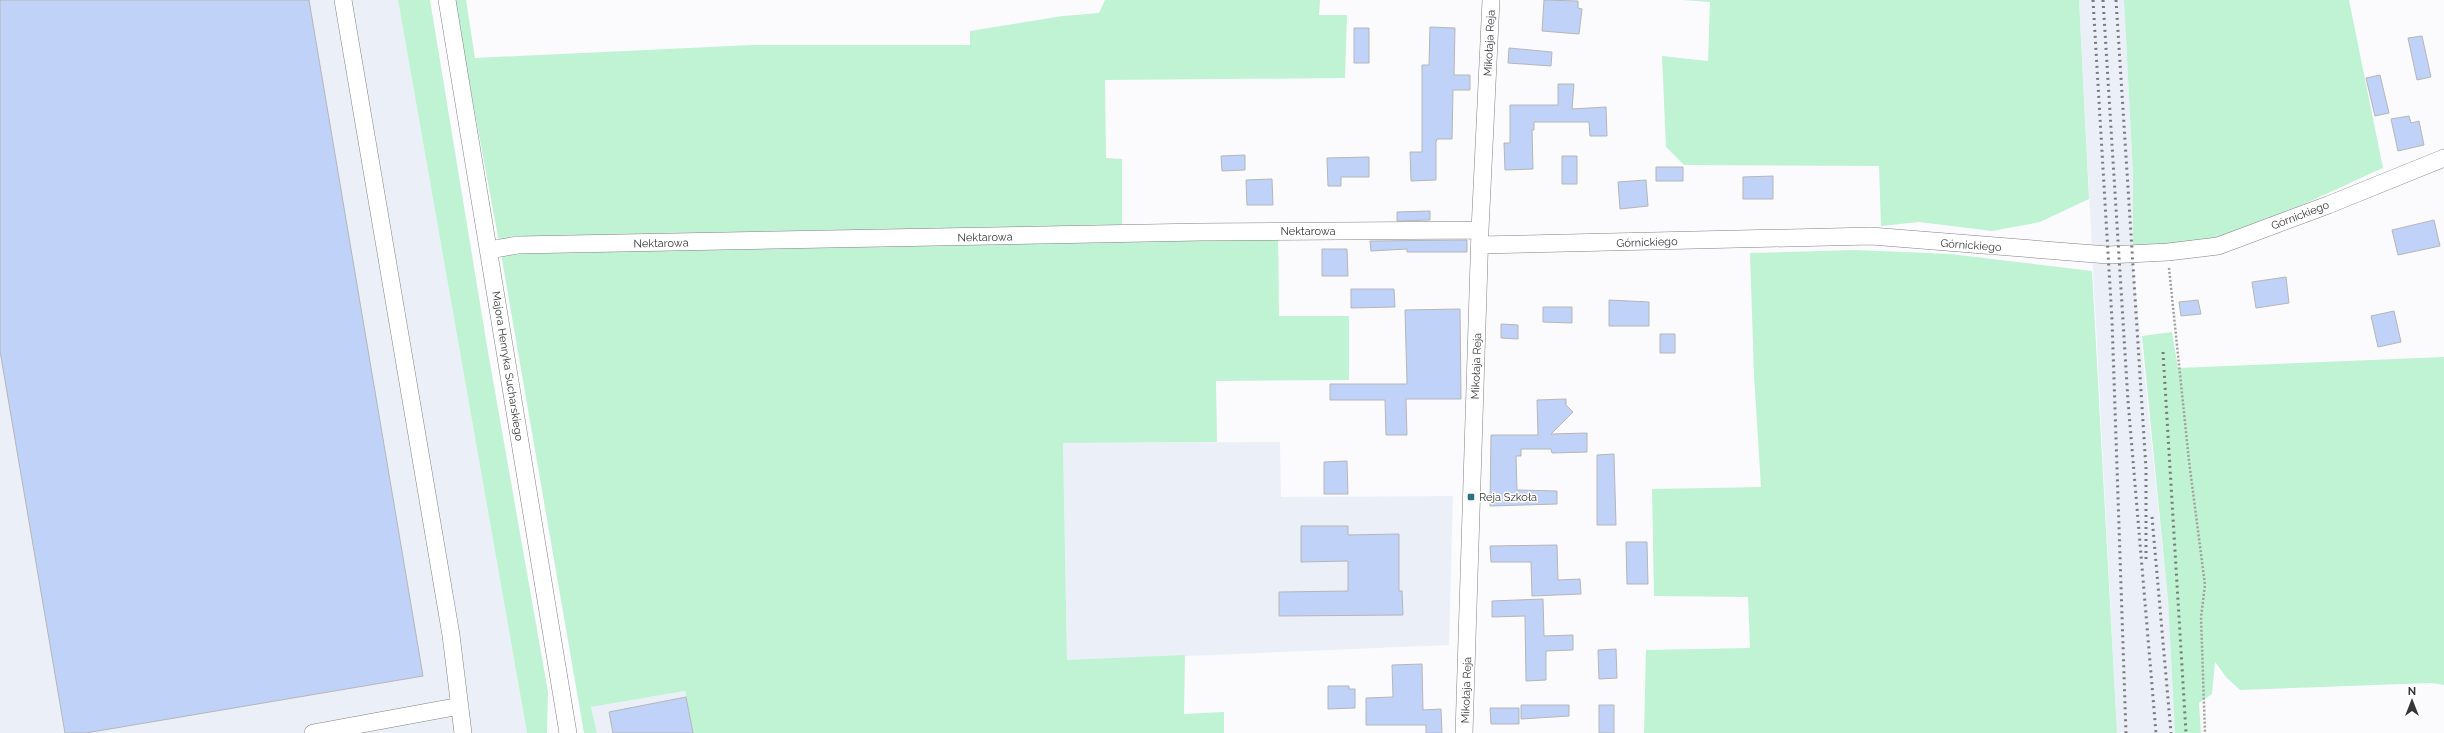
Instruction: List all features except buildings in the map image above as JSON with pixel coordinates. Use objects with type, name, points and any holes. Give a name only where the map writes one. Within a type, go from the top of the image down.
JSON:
[{"type":"street","points":[[343,0],[450,635],[463,733]]},
{"type":"street","name":"Majora Henryka Sucharskiego","points":[[447,0],[568,733]]},
{"type":"street","name":"Mikołaja Reja","points":[[1464,733],[1480,238],[1491,0]]},
{"type":"street","name":"Górnickiego","points":[[1480,238],[1871,236],[2108,255],[2168,252],[2218,246],[2328,205],[2444,158]]},
{"type":"street","name":"Nektarowa","points":[[489,250],[518,245],[1201,232],[1480,238]]},
{"type":"street","points":[[313,733],[460,706]]},
{"type":"path","points":[[2168,252],[2188,461],[2205,585],[2201,617],[2205,733]]},
{"type":"shaded area","points":[[0,0],[398,0],[527,733],[0,733]]},
{"type":"shaded area","points":[[2079,0],[2124,0],[2133,174],[2133,263],[2168,600],[2175,733],[2117,733]]},
{"type":"shaded area","points":[[1280,442],[1281,497],[1453,496],[1449,645],[1067,661],[1063,443]]},
{"type":"shaded area","points":[[685,691],[693,733],[597,733],[591,707]]},
{"type":"green space","points":[[398,0],[430,0],[487,346],[548,692],[547,733],[527,733]]},
{"type":"green space","points":[[454,0],[466,0],[475,58],[752,45],[970,45],[970,31],[1063,16],[1099,13],[1105,0],[1320,0],[1319,15],[1347,15],[1345,78],[1105,80],[1106,158],[1122,159],[1122,229],[1278,226],[1279,316],[1349,316],[1349,380],[1216,381],[1217,442],[1063,443],[1067,660],[1185,655],[1184,714],[1224,712],[1224,733],[693,733],[685,691],[591,707],[597,733],[584,733],[499,242]]},
{"type":"green space","points":[[1682,0],[2079,0],[2089,199],[2040,222],[1992,231],[1919,222],[1881,226],[1879,166],[1684,165],[1666,147],[1662,56],[1708,61],[1710,2]]},
{"type":"green space","points":[[2124,0],[2349,0],[2383,168],[2287,212],[2212,239],[2188,244],[2133,246],[2133,174]]},
{"type":"green space","points":[[1855,250],[1950,254],[2092,271],[2117,733],[1644,733],[1646,650],[1750,648],[1748,597],[1654,596],[1652,489],[1761,487],[1754,375],[1750,253]]},
{"type":"green space","points":[[2172,332],[2178,368],[2444,357],[2444,685],[2431,683],[2240,690],[2227,678],[2215,662],[2212,694],[2199,703],[2201,733],[2175,733],[2168,600],[2142,336]]},
{"type":"railway","points":[[2093,0],[2112,320],[2126,733]]},
{"type":"railway","points":[[2103,0],[2128,401],[2156,733]]},
{"type":"railway","points":[[2116,0],[2146,469],[2146,559]]},
{"type":"railway","points":[[2163,352],[2186,733]]},
{"type":"railway","points":[[2152,517],[2171,733]]},
{"type":"place","name":"Reja Szkoła","points":[[1471,497]]}]
